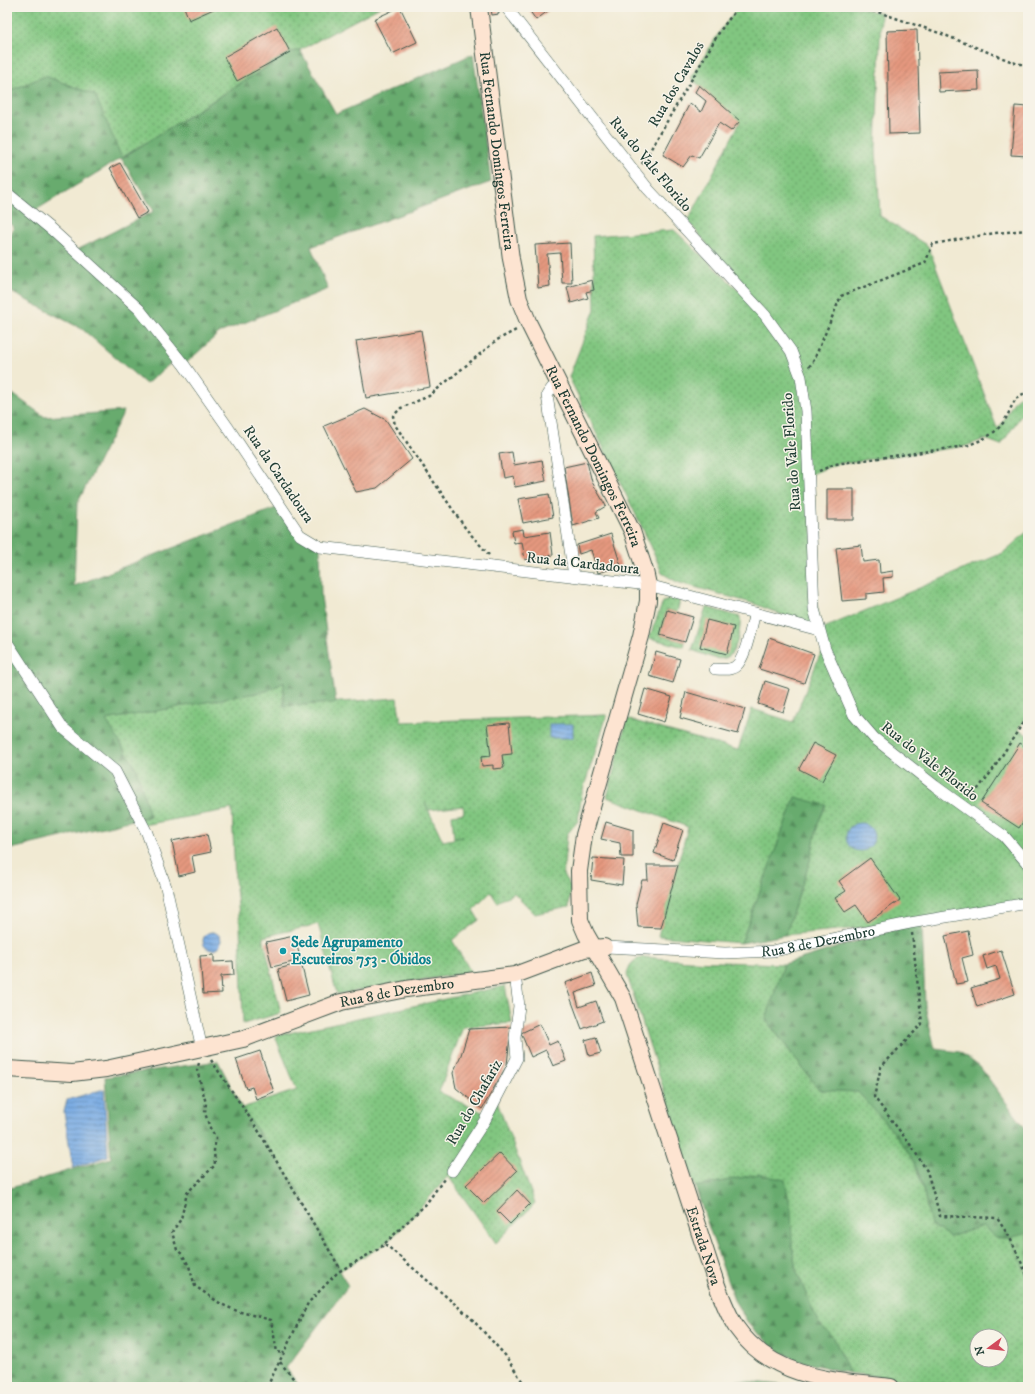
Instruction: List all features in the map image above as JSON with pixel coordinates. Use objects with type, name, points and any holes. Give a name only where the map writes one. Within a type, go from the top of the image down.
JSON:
[{"type":"street","name":"Rua Fernando Domingos Ferreira","points":[[479,7],[511,259],[519,298],[529,324],[558,386],[632,530],[642,558],[648,585],[648,601],[641,636],[584,835],[580,871],[580,920],[583,927],[600,947]]},
{"type":"street","name":"Rua do Vale Florido","points":[[506,7],[653,195],[765,315],[791,351],[801,376],[806,411],[814,609],[819,630],[834,671],[854,715],[874,738],[964,808],[1004,836],[1028,864]]},
{"type":"street","name":"Rua da Cardadoura","points":[[7,193],[52,230],[139,309],[184,365],[230,429],[300,535],[320,547],[648,585],[819,630]]},
{"type":"street","points":[[558,386],[552,388],[547,396],[574,576]]},
{"type":"street","points":[[715,669],[728,670],[736,666],[742,659],[755,613]]},
{"type":"street","points":[[7,642],[63,728],[115,771],[147,833],[166,887],[202,1048],[88,1072],[49,1072],[7,1069]]},
{"type":"street","name":"Rua 8 de Dezembro","points":[[202,1048],[243,1039],[341,1002],[406,989],[514,975],[584,949],[600,947],[725,953],[773,951],[910,923],[1028,903]]},
{"type":"street","name":"Estrada Nova","points":[[600,947],[622,998],[715,1280],[729,1315],[737,1328],[755,1348],[767,1357],[793,1371],[827,1381],[890,1387]]},
{"type":"street","name":"Rua do Chafariz","points":[[452,1171],[485,1120],[517,1058],[515,1038],[519,1006],[514,975]]},
{"type":"path","name":"Rua dos Cavalos","points":[[636,173],[720,30],[738,7]]},
{"type":"path","points":[[855,7],[881,13],[942,34],[1018,64],[1028,64]]},
{"type":"path","points":[[801,376],[814,360],[841,296],[925,263],[933,244],[994,233],[1028,230]]},
{"type":"path","points":[[500,567],[466,529],[395,424],[393,416],[401,408],[429,396],[497,340],[529,324]]},
{"type":"path","points":[[809,475],[836,464],[966,446],[985,439],[1003,423],[1015,398],[1028,392]]},
{"type":"path","points":[[964,808],[992,770],[1028,715]]},
{"type":"path","points":[[910,923],[914,939],[922,1024],[881,1067],[874,1097],[912,1146],[927,1170],[940,1216],[997,1218],[1010,1238],[1028,1277]]},
{"type":"path","points":[[202,1048],[258,1130],[341,1270]]},
{"type":"path","points":[[202,1048],[197,1070],[206,1103],[205,1113],[210,1128],[216,1138],[214,1150],[215,1165],[187,1193],[180,1219],[172,1232],[176,1250],[182,1254],[189,1266],[195,1286],[221,1304],[237,1311],[254,1314],[271,1320],[277,1352],[284,1353]]},
{"type":"path","points":[[267,1387],[308,1303],[341,1270],[385,1244],[426,1204],[452,1171]]},
{"type":"path","points":[[385,1244],[470,1317],[505,1355],[526,1387]]},
{"type":"path","points":[[280,1362],[300,1387]]},
{"type":"green space","points":[[7,7],[380,7],[300,50],[290,52],[121,158],[95,95],[45,76],[7,92]]},
{"type":"green space","points":[[738,7],[855,7],[881,13],[876,149],[880,216],[928,246],[997,428],[1002,424],[1016,399],[1028,392],[1028,412],[1024,411],[1001,445],[985,439],[966,446],[836,464],[809,475],[819,630],[755,604],[677,582],[662,573],[651,546],[569,377],[595,309],[593,236],[674,230],[762,312],[688,221],[740,122],[691,78],[720,31]]},
{"type":"green space","points":[[300,50],[336,114],[473,54],[491,182],[311,247],[328,289],[219,333],[184,365],[178,357],[146,384],[82,329],[7,290],[7,244],[14,227],[7,222],[7,92],[45,76],[95,95],[122,158],[291,52]],"holes":[[[121,158],[154,211],[75,251],[31,213]]]},
{"type":"green space","points":[[7,390],[45,417],[124,411],[77,504],[74,586],[281,506],[300,535],[320,547],[321,596],[336,703],[284,706],[284,682],[267,691],[106,720],[136,768],[150,816],[7,850]]},
{"type":"green space","points":[[1028,531],[1028,566],[1026,569],[1028,572],[1028,715],[1019,729],[1028,736],[1028,903],[910,923],[785,935],[810,861],[818,823],[826,806],[795,797],[741,943],[658,936],[688,827],[607,797],[627,719],[738,750],[752,709],[793,722],[819,657],[825,649],[819,630],[1003,553]]},
{"type":"green space","points":[[670,599],[680,600],[677,613],[667,610],[660,635],[685,642],[684,647],[649,638],[663,602]]},
{"type":"green space","points":[[706,607],[740,617],[737,642],[734,650],[725,658],[713,658],[692,650]]},
{"type":"green space","points":[[284,682],[284,706],[397,698],[401,722],[607,715],[582,793],[578,821],[567,834],[563,875],[571,887],[569,907],[535,914],[514,893],[497,902],[491,892],[473,910],[479,920],[452,940],[471,972],[337,994],[318,924],[263,937],[281,1013],[243,1024],[240,924],[235,879],[232,809],[143,825],[140,819],[150,816],[105,720],[266,691]],"holes":[[[425,803],[429,810],[463,806],[464,813],[452,815],[454,838],[463,837],[443,841]]]},
{"type":"green space","points":[[795,797],[826,805],[818,823],[810,861],[785,935],[741,943]]},
{"type":"green space","points":[[922,921],[925,1006],[935,1049],[960,1052],[980,1067],[1028,1132],[1028,1233],[1010,1238],[996,1238],[983,1226],[950,1237],[931,1225],[915,1164],[893,1131],[858,1092],[819,1090],[766,1019],[784,964]]},
{"type":"green space","points":[[644,957],[689,961],[784,964],[766,1020],[819,1090],[858,1092],[879,1115],[906,1149],[914,1163],[923,1190],[931,1225],[950,1237],[983,1226],[996,1238],[1010,1238],[1028,1277],[1028,1387],[970,1387],[849,1373],[834,1338],[818,1322],[796,1270],[792,1245],[759,1174],[695,1187],[627,975],[629,968],[634,961]]},
{"type":"green space","points":[[505,986],[512,1023],[463,1027],[439,1092],[486,1114],[496,1099],[535,1203],[496,1243],[448,1176],[409,1221],[385,1244],[341,1270],[242,1108],[297,1090],[275,1036]]},
{"type":"green space","points":[[218,1061],[242,1108],[300,1193],[348,1286],[286,1368],[300,1387],[7,1387],[7,1189],[111,1158],[105,1077]]},
{"type":"green space","points":[[759,1174],[785,1180],[791,1211],[792,1245],[796,1270],[818,1322],[834,1338],[849,1373],[799,1361],[776,1350],[750,1326],[734,1300],[695,1187]]},
{"type":"green space","points":[[1028,1233],[1028,1277],[1010,1238]]},
{"type":"green space","points":[[737,1380],[797,1387],[740,1387]]},
{"type":"water","points":[[549,724],[573,724],[573,738],[549,738]]},
{"type":"water","points":[[860,823],[870,827],[874,837],[870,847],[860,851],[850,847],[846,837],[850,827]]},
{"type":"water","points":[[212,932],[218,935],[221,941],[218,947],[212,950],[206,947],[203,941],[206,935]]},
{"type":"water","points":[[104,1089],[108,1156],[73,1168],[64,1112],[67,1100]]},
{"type":"building","points":[[184,7],[218,7],[189,20]]},
{"type":"building","points":[[400,7],[417,42],[392,54],[374,19]]},
{"type":"building","points":[[527,7],[553,7],[536,20]]},
{"type":"building","points":[[498,8],[499,14],[492,15],[491,9]]},
{"type":"building","points":[[277,27],[290,52],[237,81],[224,57]]},
{"type":"building","points":[[917,30],[920,133],[889,134],[887,31]]},
{"type":"building","points":[[978,70],[979,90],[939,92],[938,72]]},
{"type":"building","points":[[699,85],[740,121],[731,131],[719,123],[699,158],[692,155],[683,167],[663,155],[690,103],[701,112],[706,101],[695,92]]},
{"type":"building","points":[[1015,106],[1028,107],[1028,156],[1011,155]]},
{"type":"building","points":[[120,163],[148,212],[137,218],[110,168]]},
{"type":"building","points":[[570,243],[572,283],[562,283],[560,253],[547,254],[550,286],[538,288],[535,245]]},
{"type":"building","points":[[592,280],[594,290],[586,292],[588,298],[571,303],[567,287]]},
{"type":"building","points":[[421,330],[430,387],[366,398],[356,341]]},
{"type":"building","points":[[365,409],[386,420],[412,459],[377,488],[356,492],[324,426]]},
{"type":"building","points":[[512,452],[514,465],[542,460],[546,481],[515,487],[513,476],[503,478],[499,454]]},
{"type":"building","points":[[587,462],[592,482],[606,506],[596,512],[599,518],[573,526],[564,467]]},
{"type":"building","points":[[827,489],[854,489],[854,520],[827,520]]},
{"type":"building","points":[[549,494],[553,517],[523,523],[518,499]]},
{"type":"building","points":[[523,529],[524,536],[550,532],[553,555],[525,560],[522,542],[514,543],[512,531]]},
{"type":"building","points":[[611,534],[621,566],[598,573],[591,550],[579,554],[577,545]]},
{"type":"building","points":[[861,545],[863,562],[879,560],[880,573],[893,571],[893,577],[883,578],[884,592],[866,594],[866,599],[842,601],[836,548]]},
{"type":"building","points":[[667,610],[693,617],[685,642],[660,635]]},
{"type":"building","points":[[707,620],[734,627],[727,654],[700,647]]},
{"type":"building","points":[[769,638],[814,654],[804,683],[759,669]]},
{"type":"building","points":[[656,652],[680,659],[673,683],[649,676]]},
{"type":"building","points":[[765,681],[790,689],[783,712],[758,704]]},
{"type":"building","points":[[645,689],[672,697],[664,722],[638,714]]},
{"type":"building","points":[[686,692],[745,709],[738,734],[680,718]]},
{"type":"building","points":[[509,723],[512,754],[502,755],[504,768],[493,769],[493,765],[482,766],[481,757],[491,756],[487,725]]},
{"type":"building","points":[[813,743],[836,755],[822,781],[799,769]]},
{"type":"building","points":[[1020,743],[1028,748],[1028,814],[1019,828],[981,803]]},
{"type":"building","points":[[606,822],[633,830],[633,857],[621,857],[620,843],[601,839]]},
{"type":"building","points":[[664,823],[683,830],[673,860],[654,853]]},
{"type":"building","points":[[207,834],[211,852],[192,856],[195,872],[179,876],[172,841]]},
{"type":"building","points":[[593,858],[624,860],[622,885],[591,880]]},
{"type":"building","points":[[870,858],[900,900],[868,922],[856,905],[845,912],[835,898],[846,891],[839,881]]},
{"type":"building","points":[[647,865],[678,865],[661,928],[638,927],[636,904],[642,880],[648,880]]},
{"type":"building","points":[[968,931],[973,955],[962,958],[968,982],[956,984],[945,936]]},
{"type":"building","name":"Sede Agrupamento Escuteiros 753 - Óbidos","points":[[294,936],[301,960],[272,967],[266,942]]},
{"type":"building","points":[[1001,950],[1015,994],[977,1007],[971,988],[1000,979],[996,966],[987,969],[983,956]]},
{"type":"building","points":[[214,955],[214,962],[233,961],[234,975],[221,976],[222,993],[203,994],[200,956]]},
{"type":"building","points":[[301,963],[309,995],[286,1001],[278,969]]},
{"type":"building","points":[[592,973],[596,986],[575,993],[579,1007],[596,1001],[603,1021],[582,1029],[565,983]]},
{"type":"building","points":[[540,1024],[549,1045],[558,1041],[566,1061],[553,1066],[546,1050],[531,1057],[521,1033]]},
{"type":"building","points":[[511,1027],[507,1065],[482,1109],[456,1088],[453,1073],[461,1055],[469,1029]]},
{"type":"building","points":[[596,1037],[601,1053],[589,1056],[585,1040]]},
{"type":"building","points":[[260,1051],[274,1092],[256,1099],[252,1087],[246,1089],[236,1059]]},
{"type":"building","points":[[500,1153],[517,1171],[484,1203],[466,1185]]},
{"type":"building","points":[[517,1190],[530,1204],[510,1224],[497,1211]]},
{"type":"place","name":"Sede Agrupamento Escuteiros 753 - Óbidos","points":[[283,951]]}]
